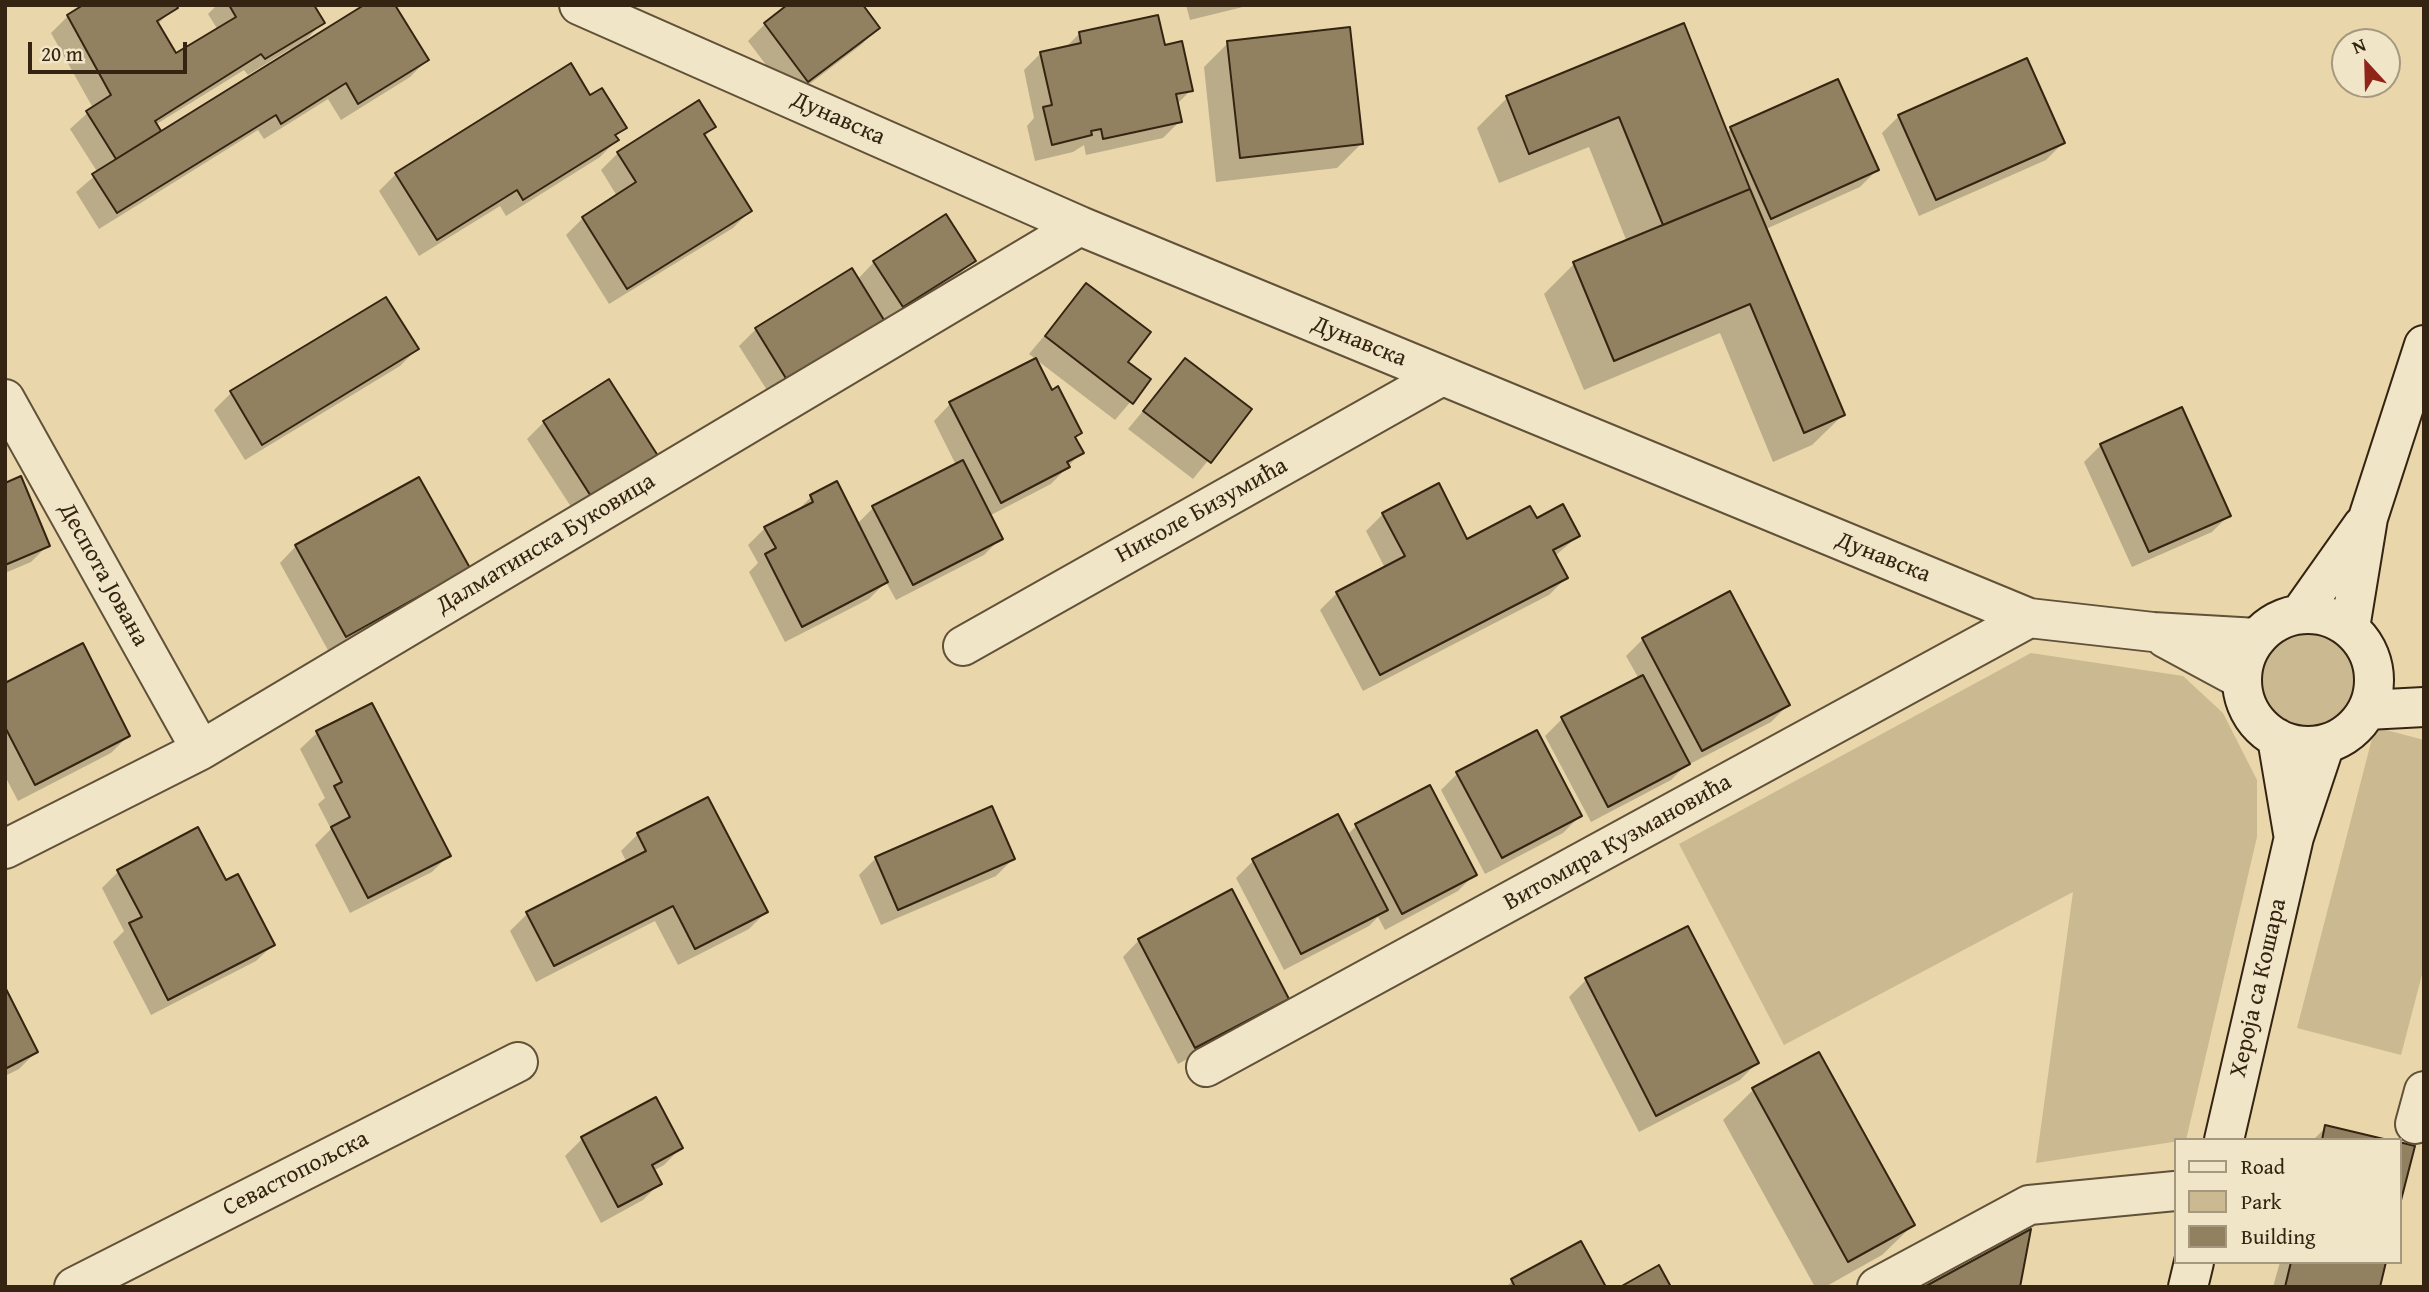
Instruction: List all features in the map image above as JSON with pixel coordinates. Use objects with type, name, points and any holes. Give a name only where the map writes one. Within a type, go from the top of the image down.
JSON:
[{"type":"street","points":[[592,10],[643,5]]},
{"type":"street","name":"Дунавска","points":[[592,10],[1080,226],[2029,618],[2153,632],[2257,638]]},
{"type":"street","name":"Далматинска Буковица","points":[[5,849],[201,750],[1080,226]]},
{"type":"street","points":[[2350,628],[2368,517],[2424,345]]},
{"type":"street","name":"Николе Бизумића","points":[[962,646],[1442,376]]},
{"type":"street","name":"Деспота Јована","points":[[5,399],[201,750]]},
{"type":"street","points":[[2300,614],[2368,517]]},
{"type":"street","points":[[2300,614],[2326,616],[2350,628],[2366,646],[2374,668],[2374,690],[2367,710],[2350,732],[2325,744],[2300,746],[2277,738],[2258,724],[2246,703],[2241,679],[2245,657],[2257,638],[2276,622],[2300,614]]},
{"type":"street","name":"Витомира Кузмановића","points":[[1206,1067],[2029,618]]},
{"type":"street","name":"Дунавска","points":[[2153,632],[2241,679]]},
{"type":"street","points":[[2374,668],[2424,692]]},
{"type":"street","points":[[2367,710],[2424,707]]},
{"type":"street","name":"Хероја са Кошара","points":[[2277,738],[2294,837]]},
{"type":"street","name":"Хероја са Кошара","points":[[2224,1138],[2294,837],[2325,744]]},
{"type":"street","name":"Севастопољска","points":[[74,1287],[519,1062]]},
{"type":"street","points":[[1877,1287],[2029,1205],[2174,1191]]},
{"type":"street","points":[[2188,1287],[2194,1264]]},
{"type":"green space","points":[[2308,628],[2328,632],[2351,651],[2356,660],[2360,680],[2356,700],[2337,723],[2328,728],[2308,732],[2288,728],[2265,709],[2260,700],[2256,680],[2260,660],[2279,637],[2288,632]]},
{"type":"green space","points":[[2031,653],[2183,676],[2223,713],[2257,780],[2257,837],[2186,1138],[2036,1163],[2073,892],[1784,1045],[1679,844]]},
{"type":"green space","points":[[2375,727],[2424,740],[2424,967],[2401,1055],[2297,1028]]},
{"type":"building","points":[[83,5],[176,5],[178,8],[157,21],[176,53],[236,17],[229,5],[314,5],[325,23],[265,59],[261,54],[155,121],[161,131],[116,159],[86,111],[111,95],[67,15]]},
{"type":"building","points":[[364,5],[395,5],[429,60],[358,104],[346,83],[281,124],[276,115],[117,213],[92,174]]},
{"type":"building","points":[[787,5],[863,5],[880,28],[808,82],[764,23]]},
{"type":"building","points":[[1158,15],[1165,45],[1182,41],[1193,91],[1176,94],[1182,122],[1103,139],[1101,129],[1091,131],[1092,135],[1052,145],[1043,107],[1052,105],[1040,52],[1081,43],[1079,32]]},
{"type":"building","points":[[1684,23],[1750,189],[1663,225],[1619,117],[1529,154],[1506,96]]},
{"type":"building","points":[[1350,27],[1363,144],[1240,158],[1227,41]]},
{"type":"building","points":[[2027,58],[2065,143],[1936,200],[1898,115]]},
{"type":"building","points":[[571,63],[590,95],[602,88],[627,128],[615,135],[619,140],[523,200],[517,190],[437,240],[395,173]]},
{"type":"building","points":[[1838,79],[1879,170],[1771,219],[1730,127]]},
{"type":"building","points":[[699,100],[716,127],[704,134],[752,211],[627,289],[582,217],[636,182],[617,152]]},
{"type":"building","points":[[1750,189],[1845,415],[1804,433],[1750,304],[1614,361],[1573,262]]},
{"type":"building","points":[[946,214],[976,261],[903,307],[873,261]]},
{"type":"building","points":[[852,268],[884,320],[787,380],[755,328]]},
{"type":"building","points":[[1086,283],[1151,332],[1128,362],[1151,379],[1133,404],[1045,336]]},
{"type":"building","points":[[386,297],[419,349],[262,445],[230,391]]},
{"type":"building","points":[[1036,358],[1052,390],[1058,386],[1082,433],[1075,437],[1084,453],[1067,462],[1070,467],[1001,503],[949,402]]},
{"type":"building","points":[[1185,358],[1252,409],[1211,463],[1143,411]]},
{"type":"building","points":[[609,379],[660,459],[594,501],[543,421]]},
{"type":"building","points":[[2182,407],[2231,516],[2149,552],[2100,444]]},
{"type":"building","points":[[963,460],[1003,539],[913,585],[872,506]]},
{"type":"building","points":[[21,476],[50,546],[5,565],[5,483]]},
{"type":"building","points":[[419,477],[470,568],[346,637],[295,545]]},
{"type":"building","points":[[837,481],[888,582],[802,627],[765,554],[776,548],[764,527],[813,502],[810,495]]},
{"type":"building","points":[[1439,483],[1467,539],[1530,506],[1537,518],[1563,504],[1580,536],[1553,550],[1568,578],[1380,675],[1336,592],[1405,556],[1382,513]]},
{"type":"building","points":[[1730,591],[1790,705],[1702,751],[1642,638]]},
{"type":"building","points":[[83,643],[130,736],[35,785],[5,727],[5,683]]},
{"type":"building","points":[[1643,675],[1690,764],[1608,807],[1561,717]]},
{"type":"building","points":[[372,703],[451,856],[368,898],[331,827],[350,817],[334,786],[342,782],[316,731]]},
{"type":"building","points":[[1537,730],[1582,816],[1502,858],[1456,772]]},
{"type":"building","points":[[1430,785],[1477,875],[1402,914],[1355,824]]},
{"type":"building","points":[[708,797],[768,912],[695,949],[673,906],[554,966],[526,912],[646,851],[637,833]]},
{"type":"building","points":[[992,806],[1015,859],[898,910],[875,857]]},
{"type":"building","points":[[1338,814],[1388,910],[1301,954],[1252,859]]},
{"type":"building","points":[[198,827],[226,880],[238,874],[275,945],[168,1000],[129,923],[142,917],[117,870]]},
{"type":"building","points":[[1232,889],[1289,999],[1195,1048],[1138,939]]},
{"type":"building","points":[[1688,926],[1759,1063],[1656,1116],[1585,978]]},
{"type":"building","points":[[5,987],[38,1052],[5,1069]]},
{"type":"building","points":[[1819,1052],[1915,1225],[1848,1262],[1752,1088]]},
{"type":"building","points":[[656,1097],[683,1148],[652,1165],[662,1184],[618,1207],[581,1137]]},
{"type":"building","points":[[2325,1125],[2380,1138],[2322,1138]]},
{"type":"building","points":[[2401,1142],[2415,1146],[2401,1200]]},
{"type":"building","points":[[2031,1229],[2020,1287],[1924,1287]]},
{"type":"building","points":[[1581,1241],[1606,1287],[1515,1287],[1511,1279]]},
{"type":"building","points":[[2291,1264],[2386,1264],[2380,1287],[2285,1287]]},
{"type":"building","points":[[1659,1265],[1671,1287],[1620,1287]]}]
